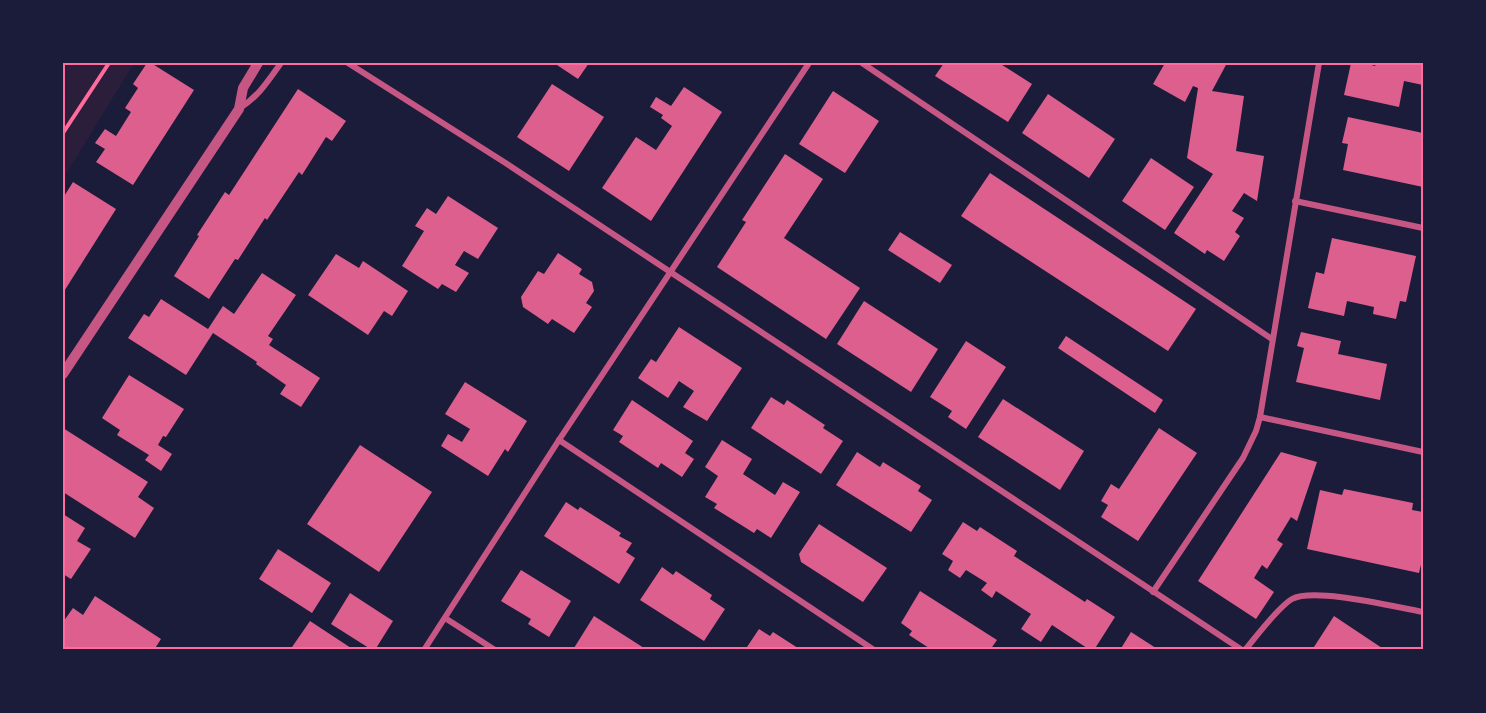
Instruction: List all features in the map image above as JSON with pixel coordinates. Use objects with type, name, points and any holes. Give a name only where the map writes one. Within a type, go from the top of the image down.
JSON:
[{"type":"street","points":[[63,374],[239,109],[243,88],[258,63]]},
{"type":"street","points":[[239,109],[260,93],[281,63]]},
{"type":"street","points":[[348,63],[504,162],[1243,650],[1290,600],[1299,596],[1336,596],[1423,612]]},
{"type":"street","points":[[424,650],[559,440],[809,63]]},
{"type":"street","points":[[862,63],[1272,339]]},
{"type":"street","points":[[1153,592],[1243,458],[1256,431],[1318,63]]},
{"type":"street","points":[[1295,201],[1423,228]]},
{"type":"street","points":[[1260,417],[1423,452]]},
{"type":"street","points":[[559,440],[874,650]]},
{"type":"street","points":[[445,618],[495,650]]},
{"type":"path","points":[[63,133],[109,63]]},
{"type":"shaded area","points":[[63,63],[134,63],[63,179]]},
{"type":"building","points":[[147,63],[151,63],[194,90],[133,185],[96,162],[105,149],[95,143],[105,129],[116,136],[131,112],[125,108],[138,88],[133,84]]},
{"type":"building","points":[[554,63],[589,63],[578,79]]},
{"type":"building","points":[[944,63],[999,63],[1032,84],[1008,122],[935,76]]},
{"type":"building","points":[[1165,63],[1227,63],[1212,91],[1244,96],[1236,151],[1264,156],[1257,201],[1244,193],[1232,211],[1244,218],[1235,232],[1240,236],[1224,261],[1207,250],[1205,254],[1174,233],[1213,174],[1187,158],[1198,88],[1193,86],[1185,102],[1153,84]]},
{"type":"building","points":[[1351,63],[1375,66],[1376,63],[1423,63],[1423,85],[1404,81],[1399,107],[1344,95]]},
{"type":"building","points":[[552,84],[604,117],[569,171],[517,137]]},
{"type":"building","points":[[684,87],[722,112],[651,221],[602,188],[636,137],[656,150],[672,126],[661,118],[663,115],[650,107],[656,97],[671,106]]},
{"type":"building","points":[[298,89],[346,121],[332,141],[326,137],[302,175],[299,172],[238,260],[235,259],[209,299],[174,276],[225,192],[229,195]]},
{"type":"building","points":[[833,91],[879,121],[845,173],[799,144]]},
{"type":"building","points":[[1048,94],[1115,139],[1089,178],[1022,133]]},
{"type":"building","points":[[1348,117],[1423,133],[1423,187],[1343,170],[1348,144],[1342,143]]},
{"type":"building","points":[[785,154],[823,179],[784,238],[860,288],[826,339],[717,267],[746,222],[742,220]]},
{"type":"building","points":[[1151,158],[1194,187],[1165,230],[1122,201]]},
{"type":"building","points":[[990,173],[1196,309],[1168,351],[961,216]]},
{"type":"building","points":[[73,182],[116,209],[63,293],[63,198]]},
{"type":"building","points":[[448,196],[498,228],[478,259],[464,251],[455,265],[469,273],[456,292],[442,284],[438,289],[402,266],[424,231],[415,226],[427,208],[436,214]]},
{"type":"building","points":[[900,232],[952,265],[940,283],[888,250]]},
{"type":"building","points":[[1332,238],[1416,256],[1406,302],[1400,301],[1396,319],[1373,314],[1374,307],[1347,301],[1344,316],[1308,308],[1316,272],[1324,274]]},
{"type":"building","points":[[558,253],[582,269],[579,274],[592,282],[594,291],[586,303],[592,307],[574,333],[552,319],[548,324],[523,307],[521,297],[538,271],[544,274]]},
{"type":"building","points":[[336,254],[359,268],[363,261],[408,291],[392,316],[384,311],[368,335],[308,295]]},
{"type":"building","points":[[262,273],[296,295],[268,336],[273,339],[269,345],[320,378],[301,407],[280,394],[286,385],[256,364],[257,362],[213,333],[186,375],[128,338],[144,314],[149,317],[161,299],[208,329],[223,306],[234,314]]},
{"type":"building","points":[[864,301],[938,349],[911,392],[837,344]]},
{"type":"building","points":[[679,327],[742,368],[707,421],[683,407],[694,391],[679,381],[668,398],[638,378],[651,359],[656,362]]},
{"type":"building","points":[[1301,332],[1341,341],[1338,354],[1387,364],[1380,400],[1296,382],[1304,348],[1297,346]]},
{"type":"building","points":[[1066,336],[1163,400],[1155,413],[1058,348]]},
{"type":"building","points":[[966,341],[1006,367],[966,429],[948,417],[952,411],[930,397]]},
{"type":"building","points":[[129,375],[184,409],[166,437],[163,436],[158,445],[172,454],[161,471],[145,460],[149,455],[117,435],[120,430],[102,418]]},
{"type":"building","points":[[465,382],[527,421],[508,452],[505,449],[488,476],[441,446],[448,434],[462,442],[470,429],[445,414]]},
{"type":"building","points":[[771,397],[784,405],[787,400],[825,425],[823,428],[843,441],[821,474],[751,428]]},
{"type":"building","points":[[1003,399],[1084,451],[1060,490],[978,437]]},
{"type":"building","points":[[632,400],[693,441],[685,453],[694,459],[682,477],[661,463],[658,468],[619,442],[623,436],[613,430]]},
{"type":"building","points":[[63,428],[148,482],[138,497],[154,508],[135,538],[63,492]]},
{"type":"building","points":[[1159,428],[1197,453],[1138,541],[1101,517],[1108,505],[1101,501],[1111,484],[1119,489]]},
{"type":"building","points":[[722,440],[752,459],[743,474],[775,495],[783,482],[800,492],[771,538],[757,529],[754,533],[714,508],[717,504],[705,497],[718,476],[705,467]]},
{"type":"building","points":[[360,445],[432,492],[379,572],[307,524]]},
{"type":"building","points":[[857,452],[880,467],[883,462],[921,486],[918,491],[932,500],[911,532],[836,485]]},
{"type":"building","points":[[1281,452],[1317,462],[1297,521],[1291,517],[1277,540],[1283,544],[1267,569],[1262,565],[1254,578],[1274,592],[1256,619],[1198,581]]},
{"type":"building","points":[[1344,489],[1413,503],[1412,510],[1423,512],[1423,556],[1419,573],[1307,549],[1320,490],[1342,495]]},
{"type":"building","points":[[566,502],[578,510],[580,507],[621,533],[619,536],[632,543],[626,552],[635,558],[619,584],[544,536]]},
{"type":"building","points":[[63,514],[85,528],[77,541],[91,549],[71,579],[63,574]]},
{"type":"building","points":[[963,522],[977,531],[980,527],[1017,551],[1014,556],[1085,602],[1087,599],[1115,617],[1094,650],[1090,650],[1052,625],[1041,642],[1021,629],[1031,614],[996,591],[992,598],[981,590],[987,583],[966,570],[960,578],[948,570],[953,561],[942,554]]},
{"type":"building","points":[[819,524],[887,568],[863,602],[801,562],[799,554]]},
{"type":"building","points":[[278,549],[331,583],[312,613],[259,579]]},
{"type":"building","points":[[662,567],[673,575],[676,571],[712,595],[710,599],[725,609],[704,641],[640,600]]},
{"type":"building","points":[[521,570],[571,601],[549,637],[528,624],[531,619],[501,601]]},
{"type":"building","points":[[920,591],[997,640],[990,650],[932,650],[909,635],[912,631],[901,623]]},
{"type":"building","points":[[350,593],[393,621],[375,650],[331,624]]},
{"type":"building","points":[[95,596],[161,639],[154,650],[63,650],[63,622],[73,608],[83,615]]},
{"type":"building","points":[[594,616],[644,648],[643,650],[577,650],[574,648]]},
{"type":"building","points":[[1334,616],[1385,650],[1312,650]]},
{"type":"building","points":[[310,621],[351,648],[350,650],[290,650]]},
{"type":"building","points":[[759,629],[770,636],[773,632],[801,650],[745,650]]},
{"type":"building","points":[[1131,632],[1159,650],[1120,650]]}]
